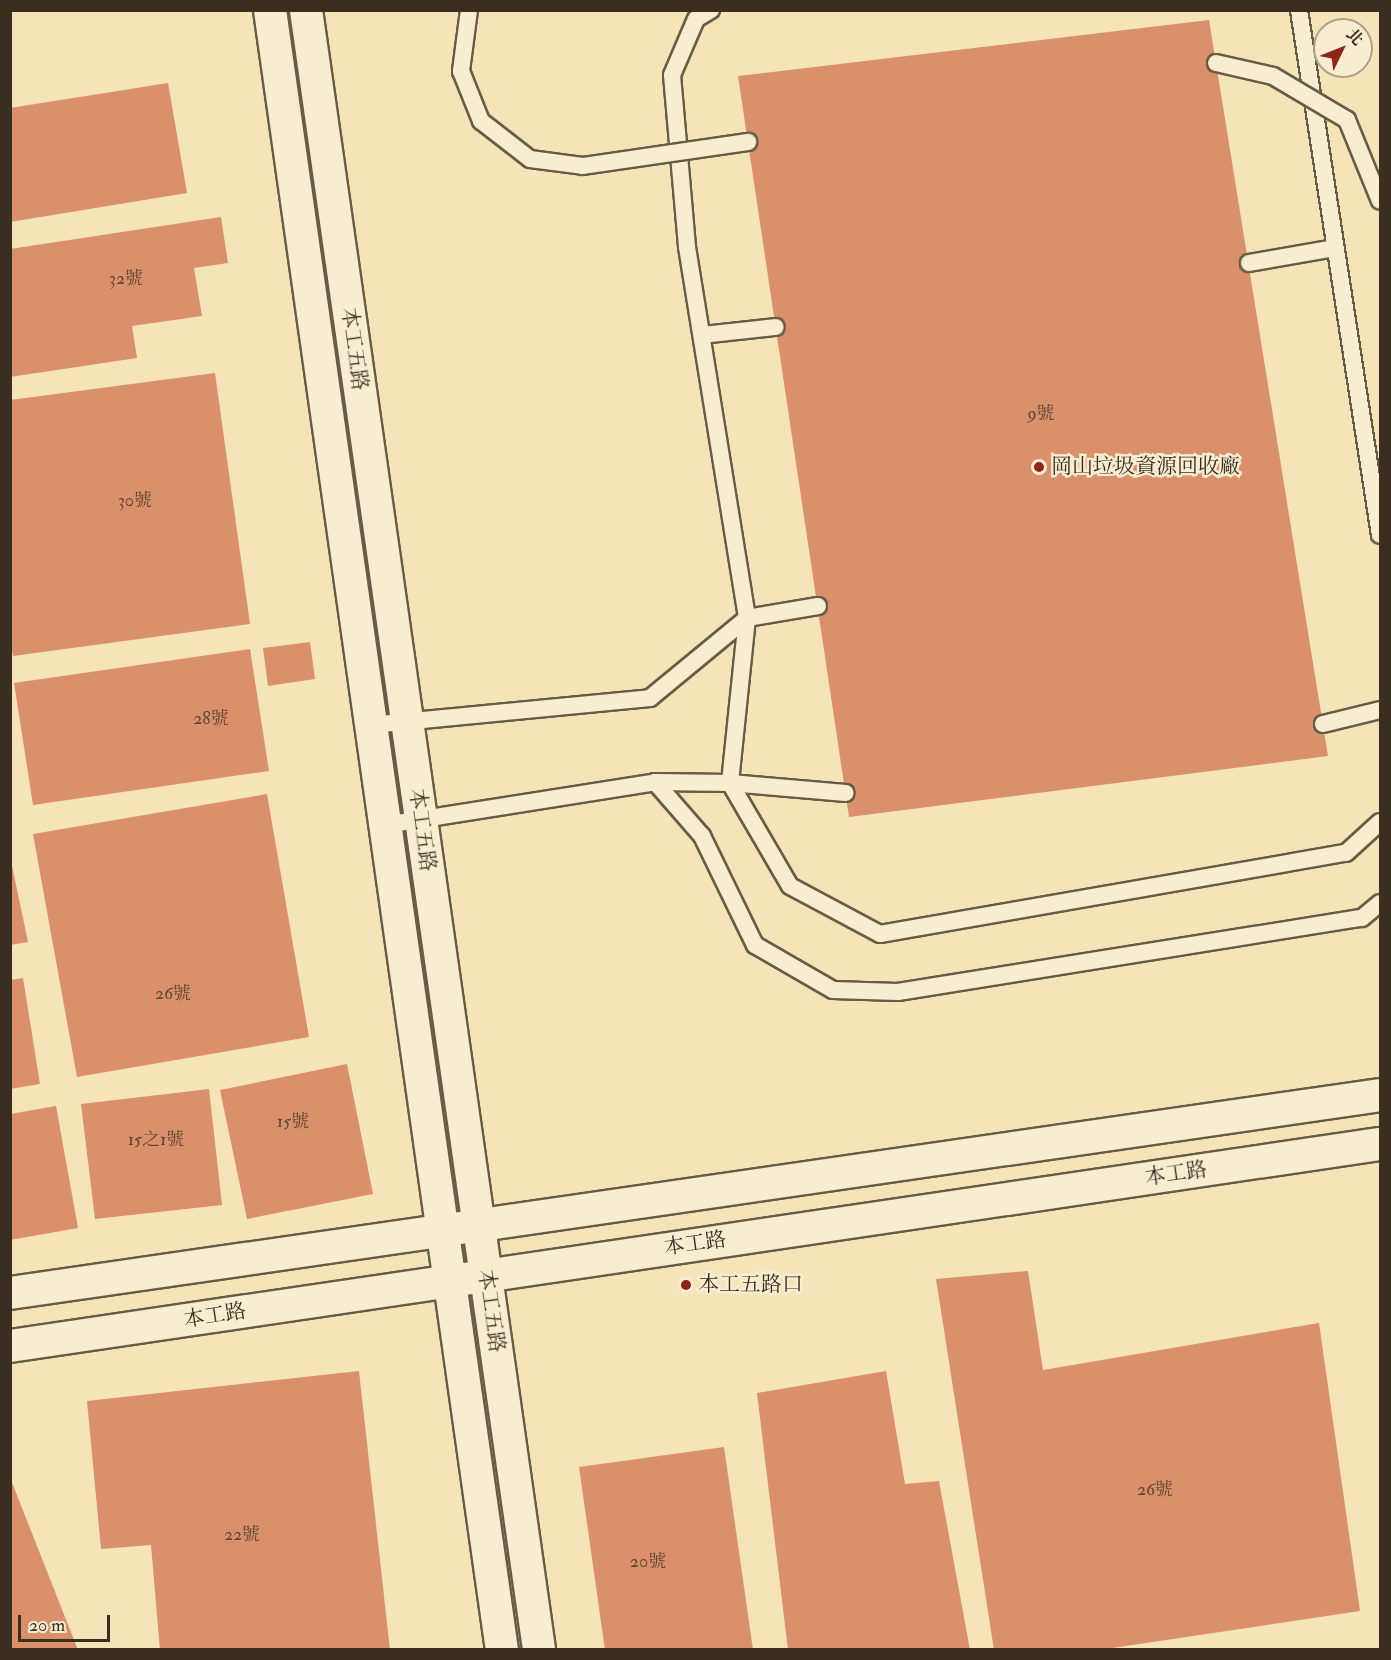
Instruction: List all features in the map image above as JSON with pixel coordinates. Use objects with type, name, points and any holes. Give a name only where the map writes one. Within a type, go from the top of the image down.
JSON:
[{"type":"street","name":"本工五路","points":[[270,10],[502,1650]]},
{"type":"street","name":"本工五路","points":[[306,10],[538,1650]]},
{"type":"street","points":[[10,1293],[1380,1095]]},
{"type":"street","name":"本工路","points":[[10,1346],[1380,1144]]},
{"type":"lane","points":[[469,10],[461,71],[481,121],[530,159],[583,166],[748,142]]},
{"type":"lane","points":[[711,10],[696,19],[672,75],[687,247],[747,618],[729,783],[790,886],[879,934],[1346,853],[1380,822]]},
{"type":"lane","points":[[1299,10],[1380,535]]},
{"type":"lane","points":[[1216,63],[1273,76],[1347,120],[1380,201]]},
{"type":"lane","points":[[1249,263],[1335,248]]},
{"type":"lane","points":[[702,335],[776,327]]},
{"type":"lane","points":[[371,725],[650,698],[747,618],[818,606]]},
{"type":"lane","points":[[1323,724],[1380,710]]},
{"type":"lane","points":[[655,782],[702,836],[755,945],[833,990],[910,991],[1362,918],[1380,903]]},
{"type":"lane","points":[[385,825],[655,782],[729,783],[846,793]]},
{"type":"building","name":"岡山垃圾資源回收廠","points":[[1209,20],[1328,756],[849,817],[738,76]]},
{"type":"building","points":[[168,83],[187,193],[10,222],[10,108]]},
{"type":"building","points":[[221,217],[228,263],[194,268],[202,316],[132,326],[137,358],[10,377],[10,249]]},
{"type":"building","points":[[215,373],[250,624],[13,656],[10,640],[10,400]]},
{"type":"building","points":[[310,642],[315,679],[268,686],[263,648]]},
{"type":"building","points":[[250,649],[269,771],[33,805],[14,683]]},
{"type":"building","points":[[267,794],[309,1037],[77,1077],[33,834]]},
{"type":"building","points":[[10,856],[28,942],[10,945]]},
{"type":"building","points":[[23,978],[40,1084],[10,1089],[10,980]]},
{"type":"building","points":[[347,1064],[373,1194],[247,1219],[220,1090]]},
{"type":"building","points":[[209,1089],[222,1205],[95,1219],[81,1104]]},
{"type":"building","points":[[56,1106],[78,1228],[10,1240],[10,1114]]},
{"type":"building","points":[[1028,1271],[1043,1370],[1319,1323],[1360,1611],[1099,1650],[994,1650],[936,1279]]},
{"type":"building","points":[[359,1371],[390,1650],[160,1650],[151,1545],[101,1549],[87,1401]]},
{"type":"building","points":[[886,1371],[905,1484],[939,1481],[970,1650],[788,1650],[757,1393]]},
{"type":"building","points":[[724,1447],[753,1650],[605,1650],[579,1467]]},
{"type":"building","points":[[11,1480],[78,1650],[10,1650]]},
{"type":"place","name":"岡山垃圾資源回收廠","points":[[1039,467]]},
{"type":"place","name":"本工五路口","points":[[686,1285]]}]
